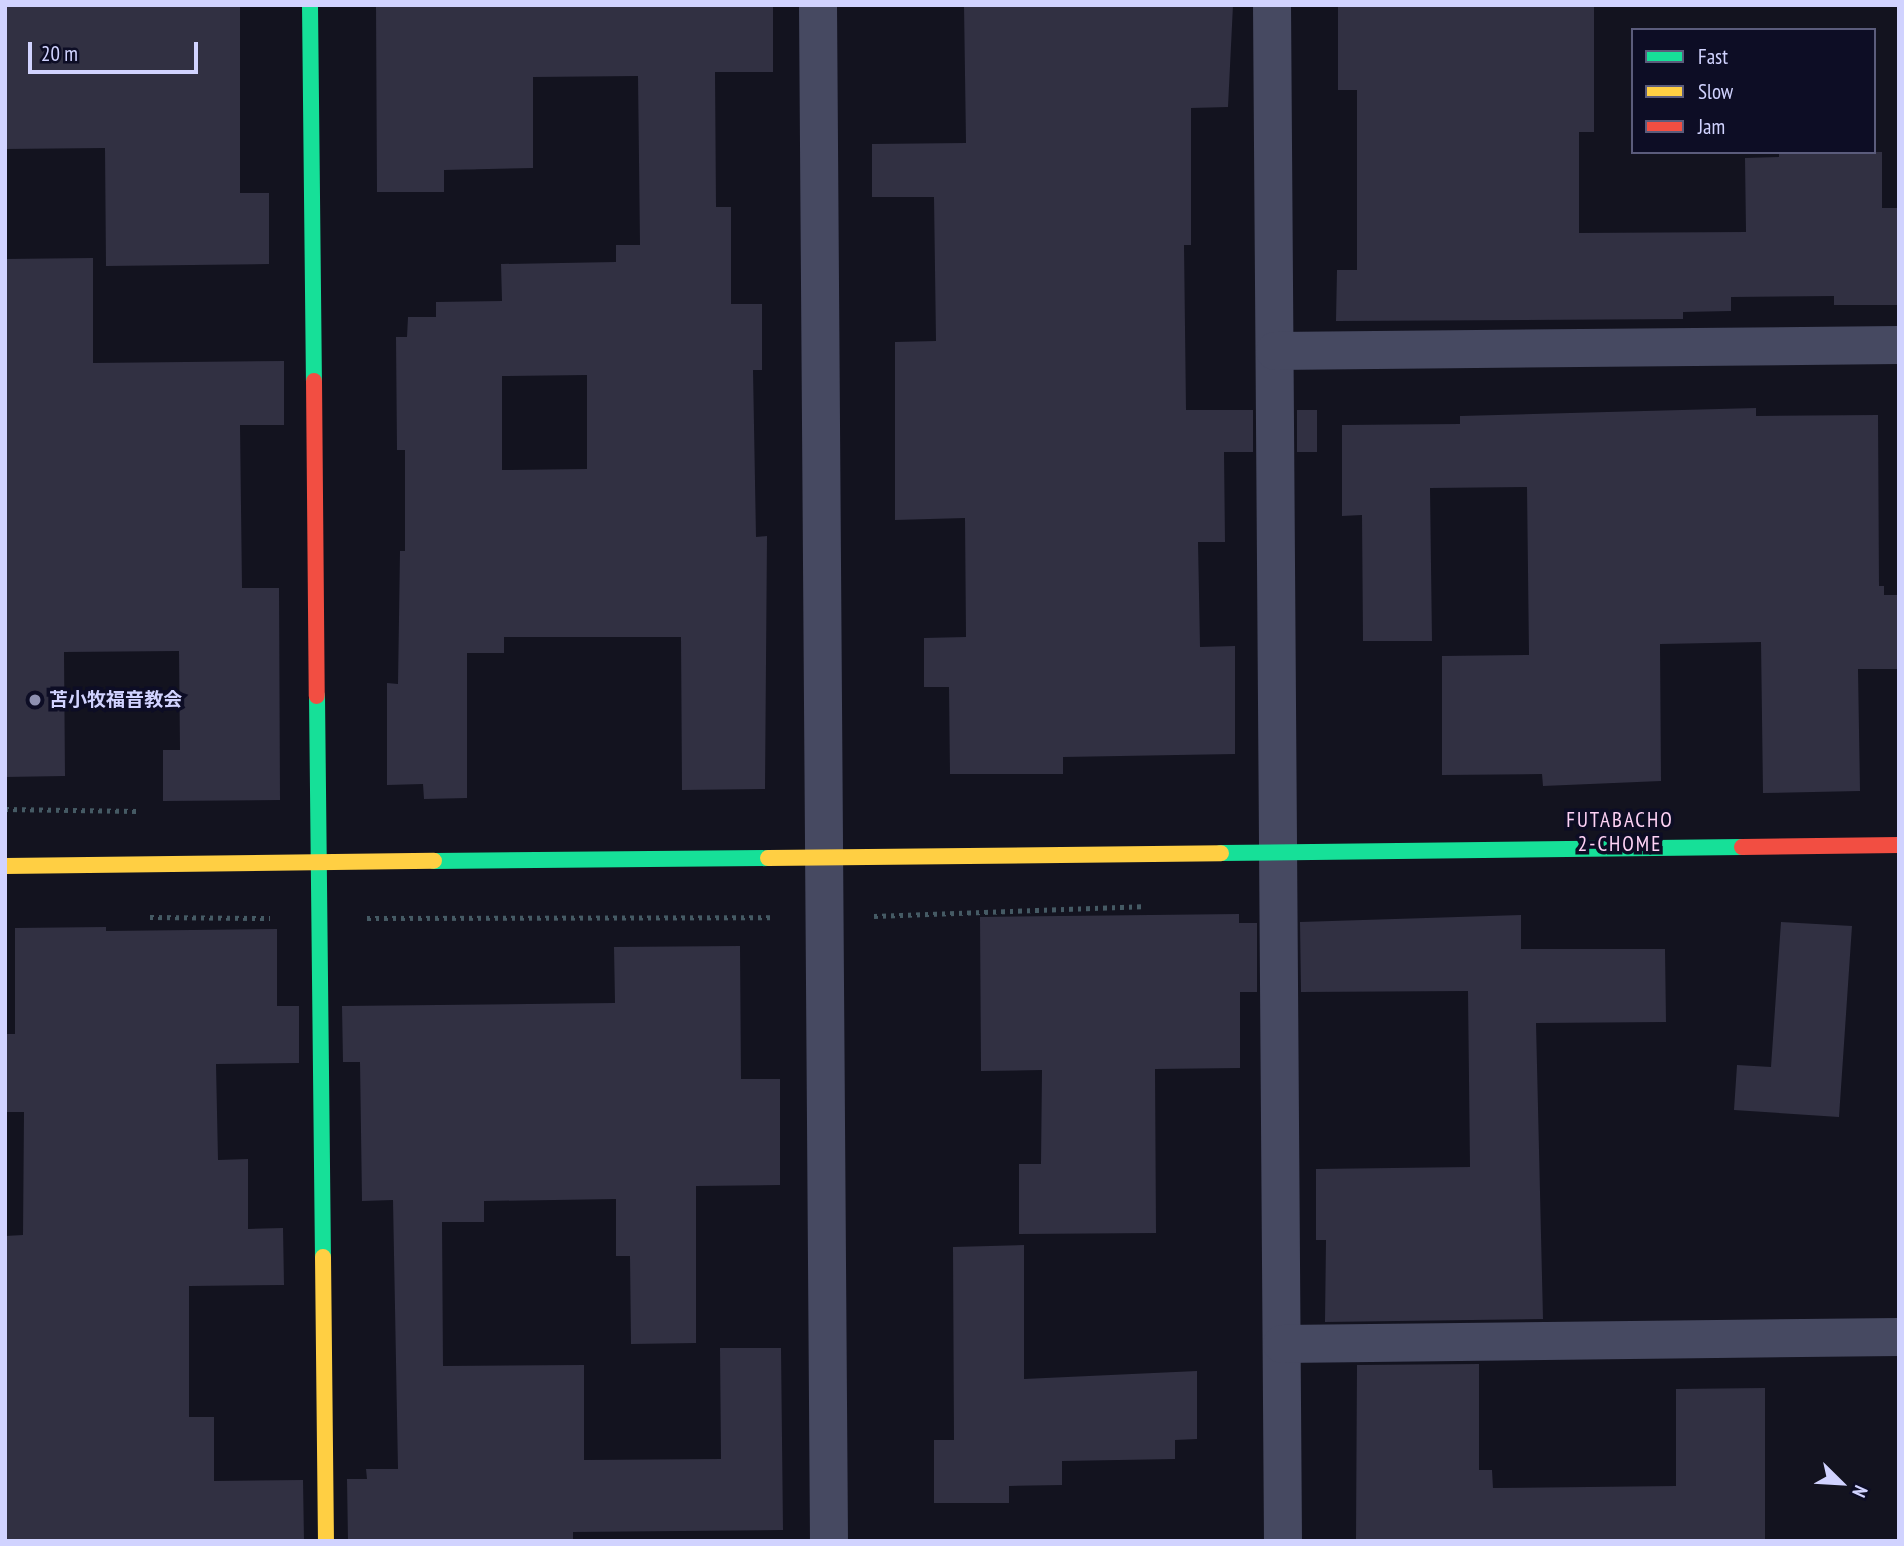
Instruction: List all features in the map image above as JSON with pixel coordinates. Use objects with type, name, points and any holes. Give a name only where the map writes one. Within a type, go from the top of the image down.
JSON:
[{"type":"street","points":[[310,5],[326,1541]]},
{"type":"street","points":[[818,5],[829,1541]]},
{"type":"street","points":[[1272,5],[1283,1541]]},
{"type":"street","points":[[1275,351],[1899,345]]},
{"type":"street","points":[[5,866],[1899,845]]},
{"type":"street","points":[[1282,1344],[1899,1337]]},
{"type":"path","points":[[142,917],[825,917],[1155,906]]},
{"type":"building","points":[[5,5],[240,5],[240,193],[269,193],[269,264],[106,266],[105,148],[5,149]]},
{"type":"building","points":[[376,5],[773,5],[773,72],[715,72],[716,207],[731,207],[731,304],[762,304],[762,370],[753,370],[756,537],[767,536],[765,789],[682,790],[681,637],[504,637],[504,653],[467,653],[467,798],[424,799],[423,784],[387,785],[387,683],[398,684],[400,551],[405,551],[405,450],[397,450],[396,337],[407,337],[408,317],[436,317],[436,302],[502,301],[501,264],[616,262],[616,245],[640,245],[638,76],[533,77],[533,168],[444,170],[444,192],[377,192]],"holes":[[[587,375],[587,469],[502,470],[502,376]]]},
{"type":"building","points":[[964,5],[1233,5],[1228,107],[1191,108],[1191,245],[1184,245],[1186,410],[1253,410],[1253,452],[1224,452],[1225,542],[1198,542],[1200,647],[1235,646],[1235,754],[1063,757],[1063,774],[950,774],[949,687],[924,687],[924,638],[966,637],[965,518],[895,520],[895,342],[936,341],[934,197],[872,197],[872,144],[966,143]]},
{"type":"building","points":[[1338,5],[1594,5],[1594,132],[1579,132],[1579,233],[1746,232],[1745,158],[1779,157],[1779,154],[1882,152],[1882,208],[1899,208],[1899,305],[1834,305],[1834,296],[1731,297],[1731,311],[1683,312],[1683,319],[1336,321],[1337,270],[1357,270],[1357,90],[1338,90]]},
{"type":"building","points":[[93,258],[93,363],[284,361],[284,425],[240,425],[242,588],[279,588],[280,800],[163,801],[163,750],[180,750],[179,651],[64,652],[65,776],[5,777],[5,259]]},
{"type":"building","points":[[1756,408],[1756,416],[1878,415],[1879,586],[1884,586],[1884,595],[1899,595],[1899,669],[1858,669],[1860,791],[1763,793],[1761,642],[1660,644],[1661,781],[1543,786],[1542,774],[1442,775],[1442,656],[1529,655],[1527,487],[1430,488],[1432,641],[1363,641],[1362,515],[1342,516],[1342,425],[1460,424],[1460,416]]},
{"type":"building","points":[[1297,410],[1317,410],[1317,452],[1297,452]]},
{"type":"building","points":[[1239,914],[1239,923],[1257,923],[1257,992],[1240,992],[1240,1068],[1155,1069],[1156,1233],[1019,1234],[1019,1164],[1041,1164],[1042,1070],[981,1071],[980,917]]},
{"type":"building","points":[[1521,915],[1521,949],[1665,949],[1666,1022],[1536,1023],[1543,1319],[1325,1322],[1326,1240],[1316,1240],[1316,1169],[1470,1167],[1468,991],[1301,992],[1300,922]]},
{"type":"building","points":[[1781,922],[1852,926],[1839,1117],[1734,1110],[1737,1065],[1771,1067]]},
{"type":"building","points":[[106,927],[106,931],[277,929],[277,1006],[299,1006],[299,1063],[216,1064],[218,1160],[248,1159],[248,1229],[283,1228],[284,1285],[189,1286],[189,1417],[214,1417],[214,1481],[303,1480],[304,1541],[5,1541],[5,1236],[23,1235],[24,1112],[5,1112],[5,1034],[15,1034],[15,928]]},
{"type":"building","points":[[740,946],[741,1079],[780,1079],[780,1185],[696,1186],[696,1343],[631,1344],[630,1256],[616,1256],[616,1199],[484,1201],[484,1222],[442,1222],[443,1366],[584,1365],[584,1460],[721,1459],[720,1348],[781,1348],[783,1530],[573,1532],[573,1541],[348,1541],[347,1479],[367,1479],[366,1469],[398,1469],[393,1200],[362,1201],[360,1062],[343,1062],[342,1006],[615,1003],[614,947]]},
{"type":"building","points":[[1024,1245],[1024,1379],[1197,1371],[1197,1439],[1175,1440],[1175,1459],[1062,1461],[1062,1485],[1009,1486],[1009,1503],[934,1503],[934,1440],[954,1440],[953,1247]]},
{"type":"building","points":[[1479,1364],[1479,1470],[1492,1470],[1493,1488],[1676,1486],[1676,1389],[1765,1388],[1765,1541],[1356,1541],[1357,1365]]},
{"type":"traffic: fast","points":[[310,5],[314,381]]},
{"type":"traffic: fast","points":[[317,696],[323,1257]]},
{"type":"traffic: fast","points":[[1221,853],[1742,847]]},
{"type":"traffic: fast","points":[[434,861],[768,858]]},
{"type":"traffic: slow","points":[[768,858],[1221,853]]},
{"type":"traffic: slow","points":[[5,866],[434,861]]},
{"type":"traffic: slow","points":[[323,1257],[326,1541]]},
{"type":"traffic: jam","points":[[314,381],[317,696]]},
{"type":"traffic: jam","points":[[1742,847],[1899,845]]},
{"type":"place","name":"苫小牧福音教会","points":[[35,700]]},
{"type":"district","name":"FUTABACHO 2-CHOME","points":[[1620,832]]}]
